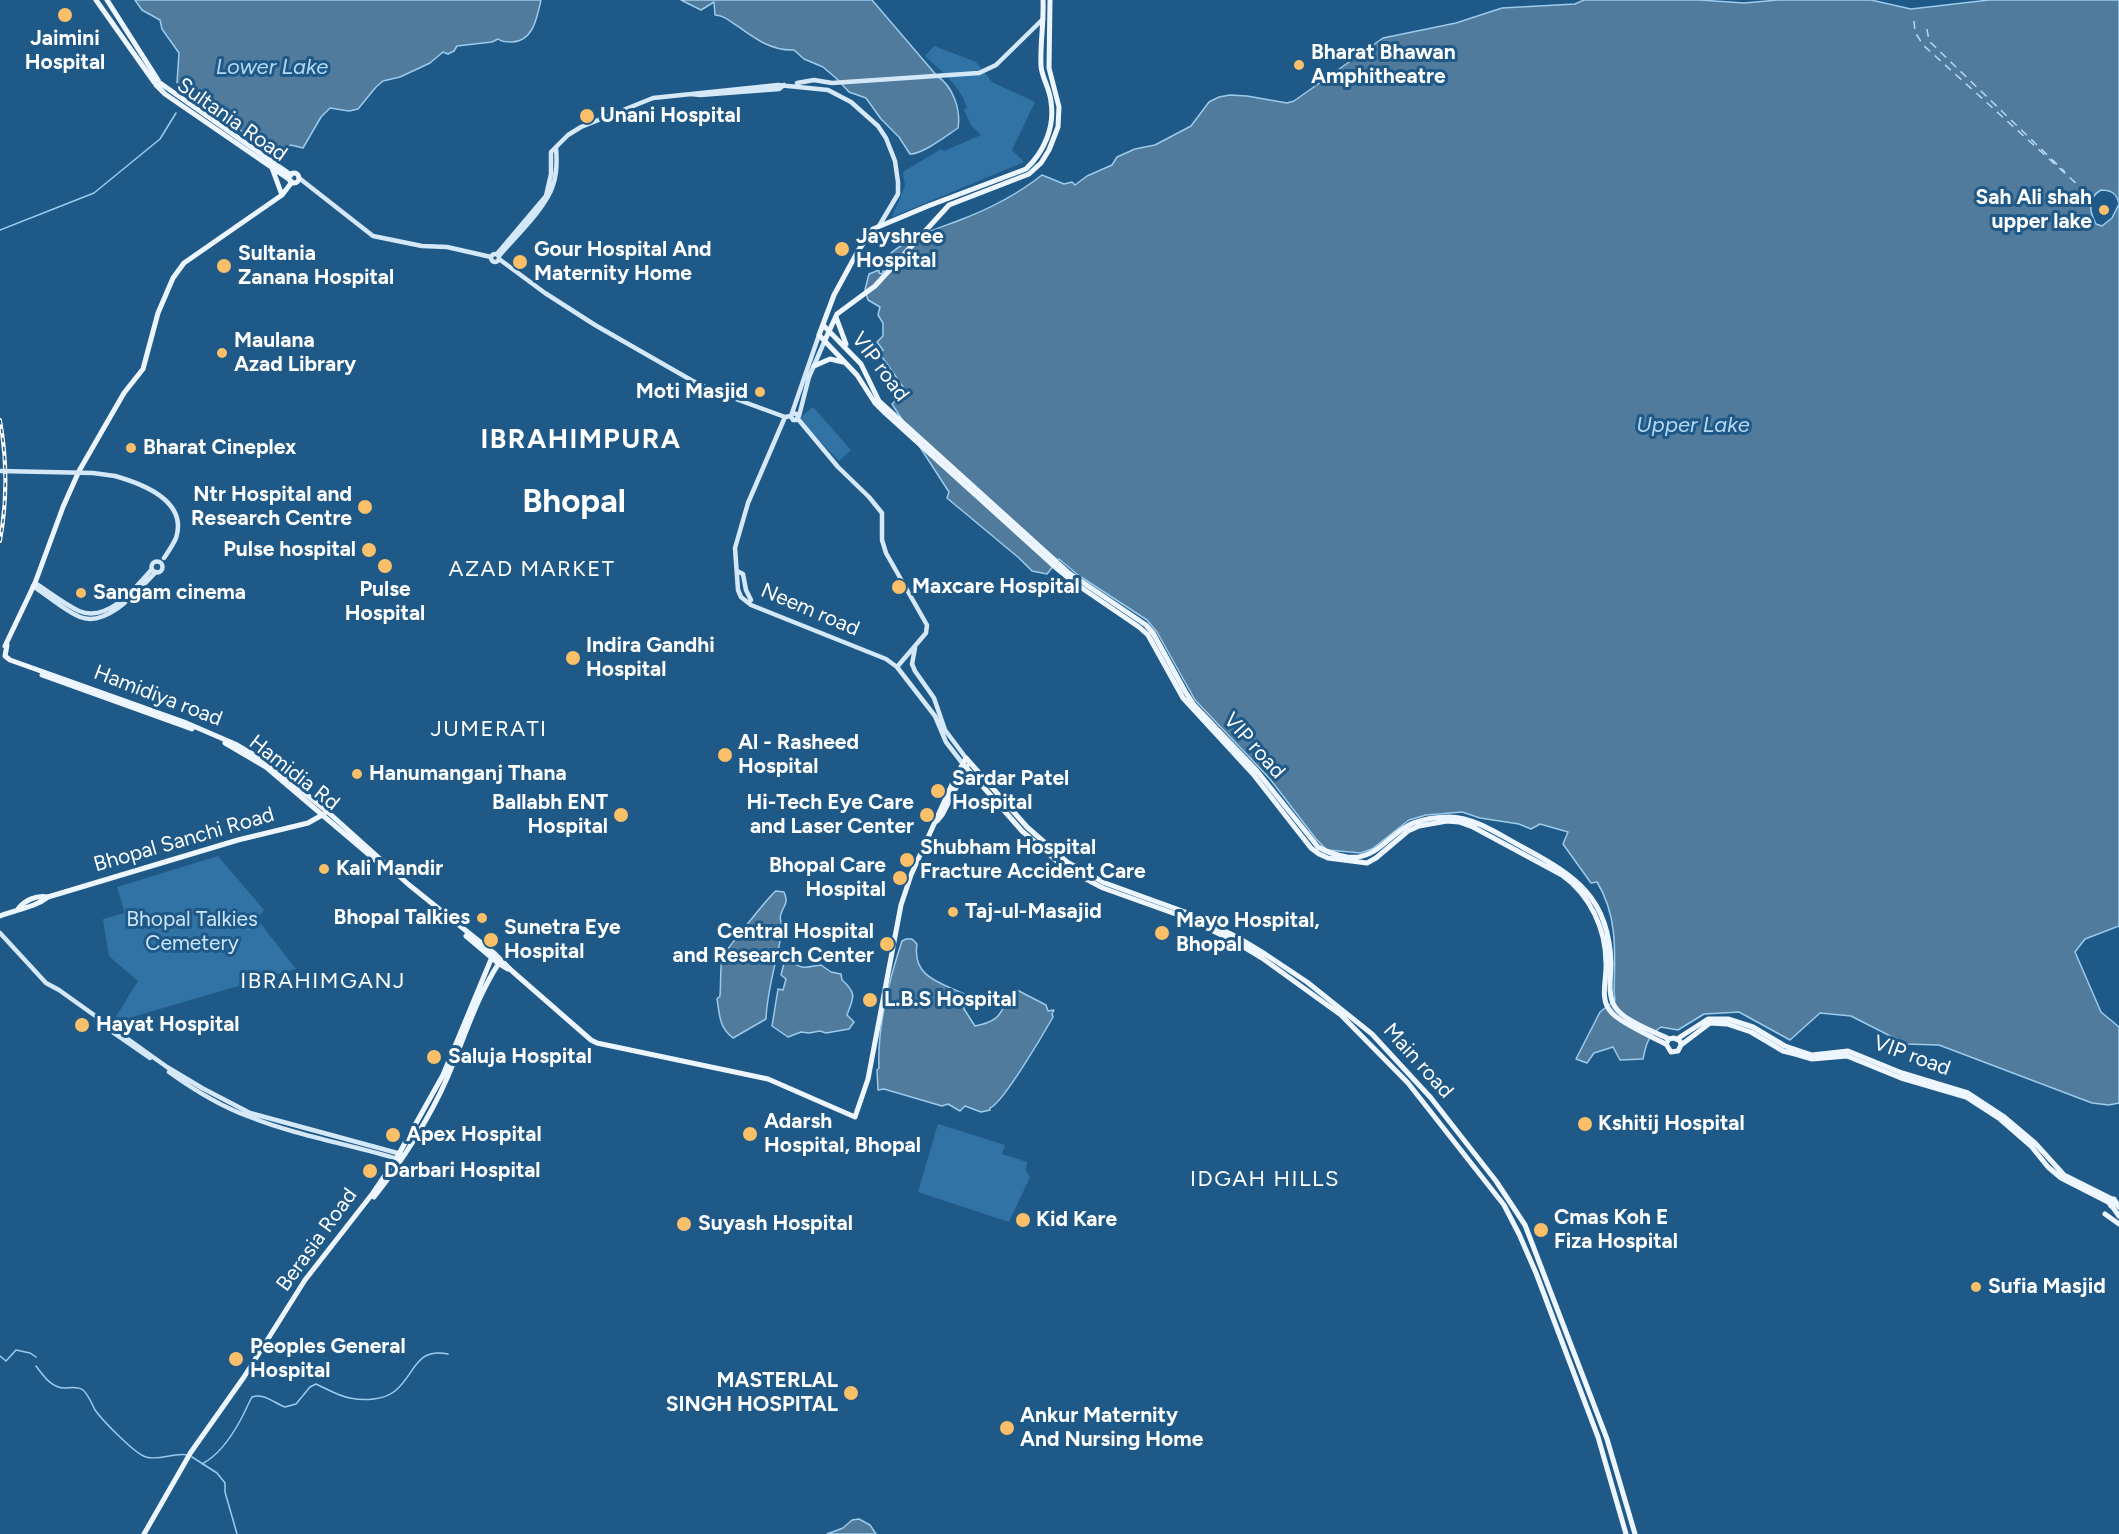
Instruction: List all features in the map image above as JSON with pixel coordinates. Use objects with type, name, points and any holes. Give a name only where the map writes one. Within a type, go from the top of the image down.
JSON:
[{"type":"main road","name":"Sultania Road","points":[[96,0],[157,82],[294,179]]},
{"type":"main road","name":"Sultania Road","points":[[108,0],[165,94],[272,168],[294,179]]},
{"type":"main road","points":[[819,334],[834,295],[867,236],[879,226],[1026,169],[1038,158],[1044,147],[1050,125],[1052,103],[1042,69],[1043,0]]},
{"type":"main road","points":[[798,418],[804,391],[836,316],[875,286],[949,205],[1029,174],[1041,163],[1049,150],[1058,128],[1059,107],[1049,68],[1050,0]]},
{"type":"main road","points":[[791,85],[814,80],[832,83],[980,73],[996,65],[1041,21]]},
{"type":"main road","points":[[497,256],[546,196],[551,174],[551,152],[568,135],[581,127],[653,98],[784,85],[828,90],[851,102],[866,114],[886,138],[895,161],[898,182],[897,194],[879,226]]},
{"type":"main road","points":[[272,168],[282,195]]},
{"type":"main road","points":[[65,681],[8,663],[2,658],[4,647],[7,645],[34,585],[79,471],[124,393],[143,369],[158,314],[172,278],[184,263],[282,195],[294,179],[306,184],[373,236],[422,246],[447,247],[497,256],[545,293],[595,325],[692,380],[714,391],[790,415],[798,413],[798,418],[838,467],[882,513],[882,540],[886,553],[927,625],[926,633],[897,668],[936,714],[945,730],[998,795],[1041,840],[1093,880]]},
{"type":"main road","points":[[836,316],[848,349]]},
{"type":"main road","name":"VIP road","points":[[823,325],[861,364],[887,412]]},
{"type":"main road","name":"Neem road","points":[[819,334],[790,415],[748,503],[735,548],[738,590],[741,597],[751,605],[886,659],[897,668]]},
{"type":"main road","name":"VIP road","points":[[819,334],[856,375],[875,403],[1076,584],[1148,635],[1186,703],[1253,774],[1311,848],[1328,858],[1367,863],[1413,828],[1447,821],[1460,822],[1473,827],[1571,881],[1589,902],[1600,927],[1605,945],[1604,990],[1607,1006],[1618,1018],[1657,1036]]},
{"type":"main road","points":[[814,366],[830,359],[847,364]]},
{"type":"main road","points":[[0,471],[93,473],[115,476],[139,484],[166,501],[176,514],[178,528],[174,543],[160,563]]},
{"type":"main road","points":[[154,571],[153,563],[160,563]]},
{"type":"main road","points":[[34,585],[82,614],[98,612],[119,602],[154,571],[162,570],[160,563]]},
{"type":"main road","name":"VIP road","points":[[1056,565],[1146,625],[1153,633],[1194,705],[1257,771],[1318,847],[1330,854],[1364,857],[1376,851],[1412,823],[1437,818],[1462,818],[1476,822],[1572,876],[1594,901],[1607,929],[1611,958],[1611,1000],[1616,1010],[1625,1017],[1668,1042],[1677,1039],[1708,1019],[1728,1019],[1753,1028],[1785,1046],[1812,1055],[1848,1051],[1902,1073],[1968,1093],[2003,1116],[2035,1143],[2064,1175],[2113,1204],[2119,1216]]},
{"type":"main road","name":"Neem road","points":[[737,571],[743,574],[746,591],[751,600]]},
{"type":"main road","name":"Hamidiya road","points":[[7,645],[5,656],[10,660],[184,722],[236,744],[277,770],[325,814]]},
{"type":"main road","points":[[916,646],[912,664],[934,698],[936,714],[946,742],[964,766],[1022,831],[1065,868],[1104,886],[1185,912],[1237,937],[1343,1013],[1423,1101],[1504,1205],[1512,1219],[1536,1273],[1598,1437],[1626,1534]]},
{"type":"main road","points":[[936,822],[954,780],[968,760]]},
{"type":"main road","points":[[936,822],[942,815],[964,766]]},
{"type":"main road","points":[[959,780],[975,778]]},
{"type":"main road","name":"Bhopal Sanchi Road","points":[[0,916],[36,905],[48,897],[308,823],[325,814]]},
{"type":"main road","name":"Hamidia Rd","points":[[325,814],[512,971],[573,1026],[597,1043],[768,1079],[855,1117],[868,1078],[901,905],[911,875],[936,822]]},
{"type":"main road","points":[[0,933],[46,983],[200,1091],[248,1117],[269,1125],[399,1157]]},
{"type":"main road","name":"Hamidia Rd","points":[[466,934],[484,951],[493,956]]},
{"type":"main road","points":[[484,951],[485,973]]},
{"type":"main road","name":"Berasia Road","points":[[399,1157],[443,1075],[493,956]]},
{"type":"main road","name":"Berasia Road","points":[[145,1534],[192,1453],[247,1378],[308,1282],[399,1157],[447,1079],[500,962]]},
{"type":"main road","name":"Main road","points":[[1343,1013],[1372,1034],[1431,1098],[1510,1201],[1525,1225],[1607,1439],[1635,1534]]},
{"type":"main road","name":"VIP road","points":[[1668,1042],[1668,1050],[1675,1053],[1681,1045],[1710,1023],[1727,1024],[1752,1032],[1784,1051],[1812,1059],[1847,1056],[1900,1078],[1966,1097],[2000,1119],[2031,1146],[2048,1167],[2061,1178],[2113,1204]]},
{"type":"main road","points":[[1677,1039],[1681,1045]]},
{"type":"main road","points":[[2105,1214],[2119,1224]]},
{"type":"green space","points":[[934,46],[976,62],[992,82],[1035,102],[1012,150],[1024,162],[892,217],[905,186],[903,172],[941,149],[944,151],[981,135],[971,125],[960,93],[944,73],[925,56]]},
{"type":"green space","points":[[813,407],[851,450],[839,461],[799,419]]},
{"type":"green space","name":"Bhopal Talkies Cemetery","points":[[218,856],[264,910],[257,919],[296,969],[112,1023],[138,981],[109,956],[103,919],[125,913],[117,887]]},
{"type":"green space","points":[[938,1124],[1005,1145],[1002,1154],[1027,1162],[1026,1170],[1030,1177],[1009,1222],[918,1192]]},
{"type":"water","name":"Lower Lake","points":[[135,0],[541,0],[533,27],[525,38],[512,42],[498,39],[492,42],[457,46],[448,54],[443,52],[430,63],[400,77],[383,81],[358,109],[349,111],[330,108],[321,117],[303,148],[291,145],[281,153],[275,154],[185,92],[177,83],[179,53],[162,29],[160,20],[142,10]]},
{"type":"water","points":[[681,0],[872,0],[937,76],[943,80],[955,99],[958,128],[928,148],[910,154],[899,137],[881,119],[866,98],[849,92],[823,67],[804,59],[794,50],[763,43],[726,18],[715,15],[714,2],[701,10]]},
{"type":"water","name":"Upper Lake","points":[[1584,0],[1700,0],[1744,3],[1778,0],[1871,0],[1911,9],[1989,0],[2119,0],[2119,204],[2119,926],[2085,939],[2075,952],[2101,1012],[2119,1027],[2119,1103],[2109,1105],[2092,1103],[1939,1045],[1906,1044],[1851,1016],[1820,1013],[1790,1040],[1739,1012],[1704,1014],[1678,1030],[1661,1027],[1648,1041],[1643,1059],[1620,1060],[1613,1047],[1594,1053],[1587,1063],[1576,1059],[1600,1012],[1615,1000],[1615,949],[1612,921],[1604,895],[1597,882],[1591,883],[1563,844],[1568,832],[1540,824],[1531,829],[1519,824],[1480,818],[1462,812],[1426,815],[1409,820],[1372,849],[1361,853],[1327,850],[1270,779],[1195,700],[1157,632],[1147,620],[1078,575],[1059,559],[1047,574],[1032,571],[947,498],[949,492],[892,404],[906,391],[880,354],[883,350],[877,342],[883,336],[883,323],[878,315],[880,307],[868,300],[865,290],[869,274],[879,270],[882,274],[883,271],[889,272],[891,267],[882,261],[900,246],[992,206],[1042,175],[1064,184],[1072,182],[1075,185],[1087,176],[1112,165],[1117,157],[1135,149],[1155,145],[1191,126],[1209,102],[1219,97],[1230,95],[1287,103],[1294,101],[1383,38],[1456,23],[1502,8],[1575,4]],"holes":[[[2101,190],[2113,193],[2118,201],[2119,204],[2112,218],[2102,226],[2096,224],[2094,219],[2091,201]]]},
{"type":"water","points":[[776,891],[784,892],[786,902],[780,916],[782,929],[770,986],[766,1019],[733,1038],[723,1026],[717,999],[720,996],[722,958]]},
{"type":"water","points":[[912,939],[917,944],[919,964],[929,977],[964,994],[962,1006],[965,1007],[964,1009],[975,1026],[998,1016],[1017,990],[1046,1005],[1048,1011],[1054,1010],[1053,1017],[1023,1067],[990,1110],[981,1112],[965,1106],[960,1111],[948,1104],[942,1106],[884,1089],[878,1090],[877,1070],[885,1003],[902,941]]},
{"type":"water","points":[[791,948],[794,950],[793,962],[796,965],[807,967],[821,965],[831,972],[841,974],[842,980],[853,996],[847,1015],[854,1022],[849,1029],[826,1033],[801,1032],[788,1037],[772,1026],[778,989],[783,990],[786,979],[781,975],[787,951]]},
{"type":"water","points":[[859,1519],[870,1525],[876,1534],[827,1534],[843,1528],[852,1520]]},
{"type":"waterway","points":[[0,230],[94,193],[160,139],[176,113]]},
{"type":"waterway","points":[[0,1356],[6,1361],[16,1350],[36,1357]]},
{"type":"waterway","points":[[202,1464],[214,1456],[229,1438],[252,1397],[265,1397],[285,1407],[296,1404],[310,1387],[316,1384],[346,1397],[380,1398],[402,1385],[422,1358],[437,1353],[448,1354]]},
{"type":"waterway","points":[[36,1366],[56,1386],[83,1390],[105,1422],[141,1455],[151,1458],[188,1455]]},
{"type":"waterway","points":[[192,1457],[217,1473],[225,1483],[225,1492],[237,1534]]},
{"type":"ferry route","points":[[1914,21],[1915,32],[1923,45],[2089,195]]},
{"type":"ferry route","points":[[1927,29],[1929,41],[2065,172]]},
{"type":"railway","points":[[0,420],[5,480],[0,541]]},
{"type":"place","name":"Jaimini Hospital","points":[[65,15]]},
{"type":"place","name":"Bharat Bhawan Amphitheatre","points":[[1299,65]]},
{"type":"place","name":"Unani Hospital","points":[[587,116]]},
{"type":"place","name":"Sah Ali shah upper lake","points":[[2104,210]]},
{"type":"place","name":"Jayshree Hospital","points":[[842,249]]},
{"type":"place","name":"Gour Hospital And Maternity Home","points":[[520,262]]},
{"type":"place","name":"Sultania Zanana Hospital","points":[[224,266]]},
{"type":"place","name":"Maulana Azad Library","points":[[222,353]]},
{"type":"place","name":"Moti Masjid","points":[[760,392]]},
{"type":"place","name":"Bharat Cineplex","points":[[131,448]]},
{"type":"place","name":"Ntr Hospital and Research Centre","points":[[365,507]]},
{"type":"place","name":"Pulse hospital","points":[[369,550]]},
{"type":"place","name":"Pulse Hospital","points":[[385,566]]},
{"type":"place","name":"Maxcare Hospital","points":[[899,587]]},
{"type":"place","name":"Sangam cinema","points":[[81,593]]},
{"type":"place","name":"Indira Gandhi Hospital","points":[[573,658]]},
{"type":"place","name":"Al - Rasheed Hospital","points":[[725,755]]},
{"type":"place","name":"Hanumanganj Thana","points":[[357,774]]},
{"type":"place","name":"Sardar Patel Hospital","points":[[938,791]]},
{"type":"place","name":"Ballabh ENT Hospital","points":[[621,815]]},
{"type":"place","name":"Hi-Tech Eye Care and Laser Center","points":[[927,815]]},
{"type":"place","name":"Shubham Hospital Fracture Accident Care","points":[[907,860]]},
{"type":"place","name":"Kali Mandir","points":[[324,869]]},
{"type":"place","name":"Bhopal Care Hospital","points":[[900,878]]},
{"type":"place","name":"Taj-ul-Masajid","points":[[953,912]]},
{"type":"place","name":"Bhopal Talkies","points":[[482,918]]},
{"type":"place","name":"Mayo Hospital, Bhopal","points":[[1162,933]]},
{"type":"place","name":"Sunetra Eye Hospital","points":[[491,940]]},
{"type":"place","name":"Central Hospital and Research Center","points":[[887,944]]},
{"type":"place","name":"L.B.S Hospital","points":[[870,1000]]},
{"type":"place","name":"Hayat Hospital","points":[[82,1025]]},
{"type":"place","name":"Saluja Hospital","points":[[434,1057]]},
{"type":"place","name":"Kshitij Hospital","points":[[1585,1124]]},
{"type":"place","name":"Adarsh Hospital, Bhopal","points":[[750,1134]]},
{"type":"place","name":"Apex Hospital","points":[[393,1135]]},
{"type":"place","name":"Darbari Hospital","points":[[370,1171]]},
{"type":"place","name":"Kid Kare","points":[[1023,1220]]},
{"type":"place","name":"Suyash Hospital","points":[[684,1224]]},
{"type":"place","name":"Cmas Koh E Fiza Hospital","points":[[1541,1230]]},
{"type":"place","name":"Sufia Masjid","points":[[1976,1287]]},
{"type":"place","name":"Peoples General Hospital","points":[[236,1359]]},
{"type":"place","name":"MASTERLAL SINGH HOSPITAL","points":[[851,1393]]},
{"type":"place","name":"Ankur Maternity And Nursing Home","points":[[1007,1428]]},
{"type":"district","name":"IBRAHIMPURA","points":[[581,440]]},
{"type":"district","name":"Bhopal","points":[[574,502]]},
{"type":"district","name":"AZAD MARKET","points":[[532,570]]},
{"type":"district","name":"JUMERATI","points":[[489,730]]},
{"type":"district","name":"IBRAHIMGANJ","points":[[323,982]]},
{"type":"district","name":"IDGAH HILLS","points":[[1265,1180]]}]
